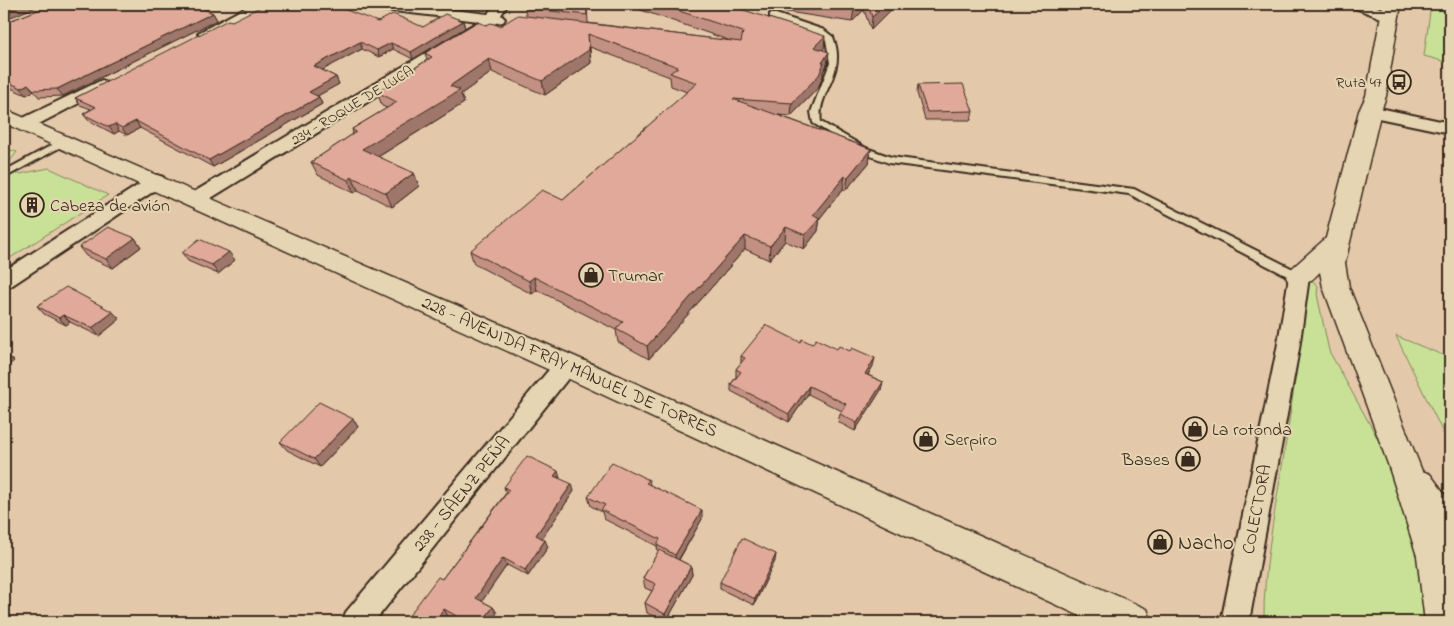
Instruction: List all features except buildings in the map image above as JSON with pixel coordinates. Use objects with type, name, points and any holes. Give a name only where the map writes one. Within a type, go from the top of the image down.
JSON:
[{"type":"main road","points":[[1391,10],[1376,96],[1370,111],[1332,263],[1336,287],[1404,464],[1434,556],[1443,622]]},
{"type":"main road","name":"228 - AVENIDA FRAY MANUEL DE TORRES","points":[[14,119],[566,364],[1134,622]]},
{"type":"main road","points":[[1299,278],[1338,241]]},
{"type":"main road","points":[[1404,464],[1450,528]]},
{"type":"street","points":[[192,39],[263,4]]},
{"type":"street","points":[[368,4],[511,21]]},
{"type":"street","name":"234 - ROQUE DE LUCA","points":[[196,199],[492,19],[501,4]]},
{"type":"street","points":[[1357,4],[1367,9],[1391,10]]},
{"type":"street","points":[[14,119],[113,79]]},
{"type":"street","points":[[1370,111],[1450,128]]},
{"type":"street","points":[[4,281],[157,181]]},
{"type":"street","name":"COLECTORA","points":[[1235,622],[1288,349],[1299,278]]},
{"type":"street","name":"238 - SÁENZ PEÑA","points":[[356,622],[566,364]]},
{"type":"lane","points":[[773,16],[822,32],[830,39],[834,63],[815,112],[817,124],[863,150],[889,160],[1131,191],[1299,278]]},
{"type":"lane","points":[[4,175],[65,141]]},
{"type":"green space","points":[[1431,4],[1450,4],[1450,63],[1424,56]]},
{"type":"green space","points":[[4,148],[17,152],[5,167],[7,173],[20,174],[49,168],[108,195],[4,262]]},
{"type":"green space","points":[[1309,278],[1318,286],[1317,294],[1329,351],[1382,446],[1407,513],[1425,580],[1426,613],[1421,622],[1264,622],[1265,583],[1270,544]]},
{"type":"green space","points":[[1396,336],[1450,358],[1450,447]]},
{"type":"place","name":"Ruta 47","points":[[1399,82]]},
{"type":"place","name":"Cabeza de avión","points":[[32,205]]},
{"type":"place","name":"Trumar","points":[[591,275]]},
{"type":"place","name":"La rotonda","points":[[1195,429]]},
{"type":"place","name":"Serpiro","points":[[926,439]]},
{"type":"place","name":"Bases","points":[[1188,459]]},
{"type":"place","name":"Nacho","points":[[1160,542]]}]
